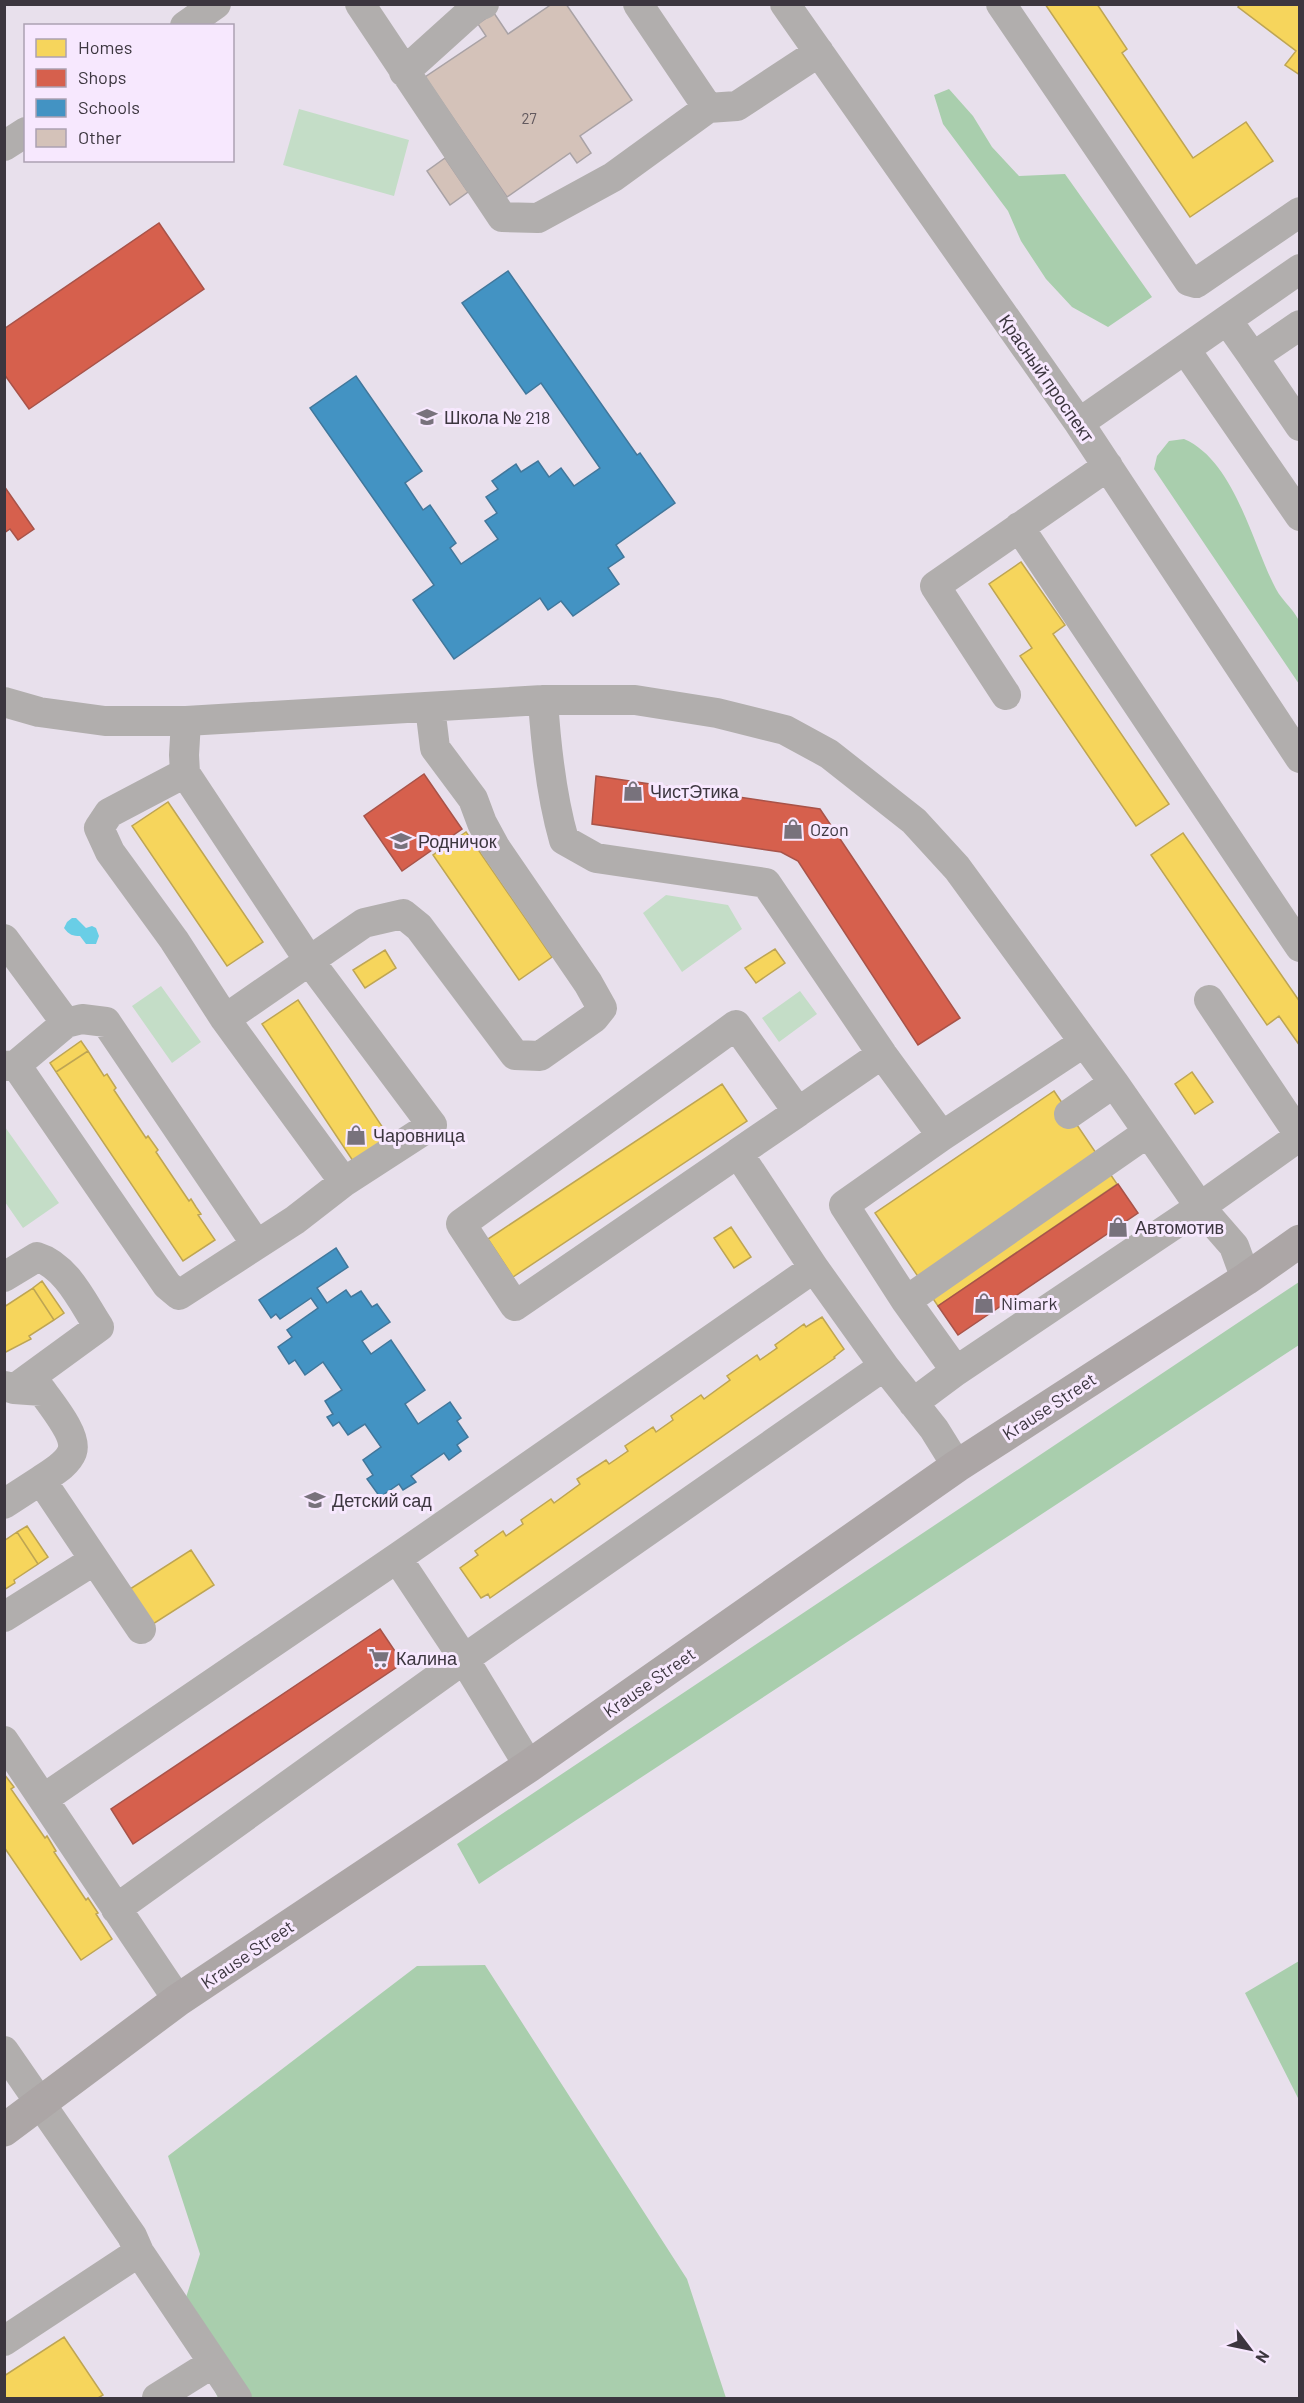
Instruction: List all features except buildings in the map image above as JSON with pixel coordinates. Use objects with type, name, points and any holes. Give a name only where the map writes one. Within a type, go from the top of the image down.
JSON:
[{"type":"main road","name":"Krause Street","points":[[4,2130],[178,2000],[529,1766],[957,1466],[1246,1279],[1299,1241]]},
{"type":"street","points":[[188,24],[216,4]]},
{"type":"street","points":[[360,4],[502,217],[538,218],[613,177],[708,108],[737,106],[819,52]]},
{"type":"street","points":[[404,72],[477,6],[484,4]]},
{"type":"street","points":[[638,4],[708,108]]},
{"type":"street","name":"Красный проспект","points":[[785,4],[1079,423],[1299,758]]},
{"type":"street","points":[[1001,4],[1189,281],[1196,282],[1299,212]]},
{"type":"street","points":[[1079,423],[1299,269]]},
{"type":"street","points":[[1227,320],[1299,426]]},
{"type":"street","points":[[1253,357],[1299,325]]},
{"type":"street","points":[[1185,349],[1299,516]]},
{"type":"street","points":[[1006,695],[935,586],[1108,466]]},
{"type":"street","points":[[1019,528],[1299,946]]},
{"type":"street","points":[[543,700],[545,734],[556,811],[564,840],[596,858],[766,883],[882,1054],[942,1136]]},
{"type":"street","points":[[4,702],[39,712],[105,721],[186,721],[543,700],[635,700],[684,706],[785,730],[829,754],[914,821],[957,868],[1114,1083],[1200,1207],[1234,1246],[1246,1279]]},
{"type":"street","points":[[225,1018],[308,959],[364,923],[403,914],[419,927],[514,1055],[540,1056],[594,1018],[602,1008],[588,983],[495,847],[482,824],[473,799],[435,748],[430,707]]},
{"type":"street","points":[[186,721],[185,773],[308,959],[432,1125],[344,1182],[295,1220],[179,1295],[166,1285],[10,1065],[66,1023],[82,1018],[106,1022],[256,1244]]},
{"type":"street","points":[[185,773],[109,813],[99,828],[110,852],[174,940],[225,1018],[344,1182]]},
{"type":"street","points":[[4,939],[66,1023]]},
{"type":"street","points":[[913,1403],[956,1371],[1200,1207],[1299,1136],[1209,1000]]},
{"type":"street","points":[[798,1112],[736,1025],[461,1224],[515,1306],[798,1112],[882,1054]]},
{"type":"street","points":[[956,1371],[906,1301],[844,1205],[942,1136],[1083,1043]]},
{"type":"street","points":[[1070,1114],[1114,1083]]},
{"type":"street","points":[[906,1301],[1147,1133]]},
{"type":"street","points":[[738,1153],[814,1269],[884,1366],[934,1429],[957,1466]]},
{"type":"street","points":[[4,1277],[37,1257],[46,1260],[60,1269],[99,1328],[9,1388]]},
{"type":"street","points":[[43,1799],[398,1558],[814,1269]]},
{"type":"street","points":[[116,1909],[464,1659],[884,1366]]},
{"type":"street","points":[[4,1504],[63,1465],[72,1451],[71,1436],[42,1391],[9,1388]]},
{"type":"street","points":[[41,1480],[93,1561],[141,1629]]},
{"type":"street","points":[[398,1558],[464,1659],[529,1766]]},
{"type":"street","points":[[4,1617],[93,1561]]},
{"type":"street","points":[[4,1741],[178,2000]]},
{"type":"street","points":[[4,2051],[132,2236],[139,2252],[237,2398]]},
{"type":"street","points":[[4,2341],[139,2252]]},
{"type":"street","points":[[157,2398],[213,2363]]},
{"type":"green space","points":[[949,89],[973,116],[992,147],[1019,176],[1065,174],[1152,297],[1108,327],[1072,307],[1046,279],[1021,241],[1008,211],[943,124],[934,95]]},
{"type":"green space","points":[[299,109],[409,140],[394,196],[283,165]]},
{"type":"green space","points":[[1184,439],[1202,450],[1217,465],[1229,484],[1276,589],[1300,624],[1299,684],[1154,469],[1157,456],[1169,441]]},
{"type":"green space","points":[[666,895],[728,905],[742,929],[682,972],[643,913]]},
{"type":"green space","points":[[161,986],[201,1042],[172,1063],[132,1006]]},
{"type":"green space","points":[[800,991],[817,1014],[779,1042],[762,1018]]},
{"type":"green space","points":[[5,1127],[59,1203],[23,1228],[5,1202]]},
{"type":"green space","points":[[1299,1282],[1299,1345],[479,1884],[457,1844]]},
{"type":"green space","points":[[1299,1961],[1299,2100],[1245,1993]]},
{"type":"green space","points":[[485,1965],[687,2279],[726,2398],[218,2398],[180,2316],[200,2254],[168,2156],[417,1966]]},
{"type":"water","points":[[72,918],[76,918],[86,928],[92,926],[96,928],[99,936],[96,944],[86,944],[80,936],[71,935],[64,928]]},
{"type":"place","name":"Школа № 218","points":[[427,417]]},
{"type":"place","name":"ЧистЭтика","points":[[633,791]]},
{"type":"place","name":"Ozon","points":[[793,829]]},
{"type":"place","name":"Родничок","points":[[401,841]]},
{"type":"place","name":"Чаровница","points":[[356,1135]]},
{"type":"place","name":"Автомотив","points":[[1118,1227]]},
{"type":"place","name":"Nimark","points":[[984,1303]]},
{"type":"place","name":"Детский сад","points":[[315,1500]]},
{"type":"place","name":"Калина","points":[[379,1658]]}]
